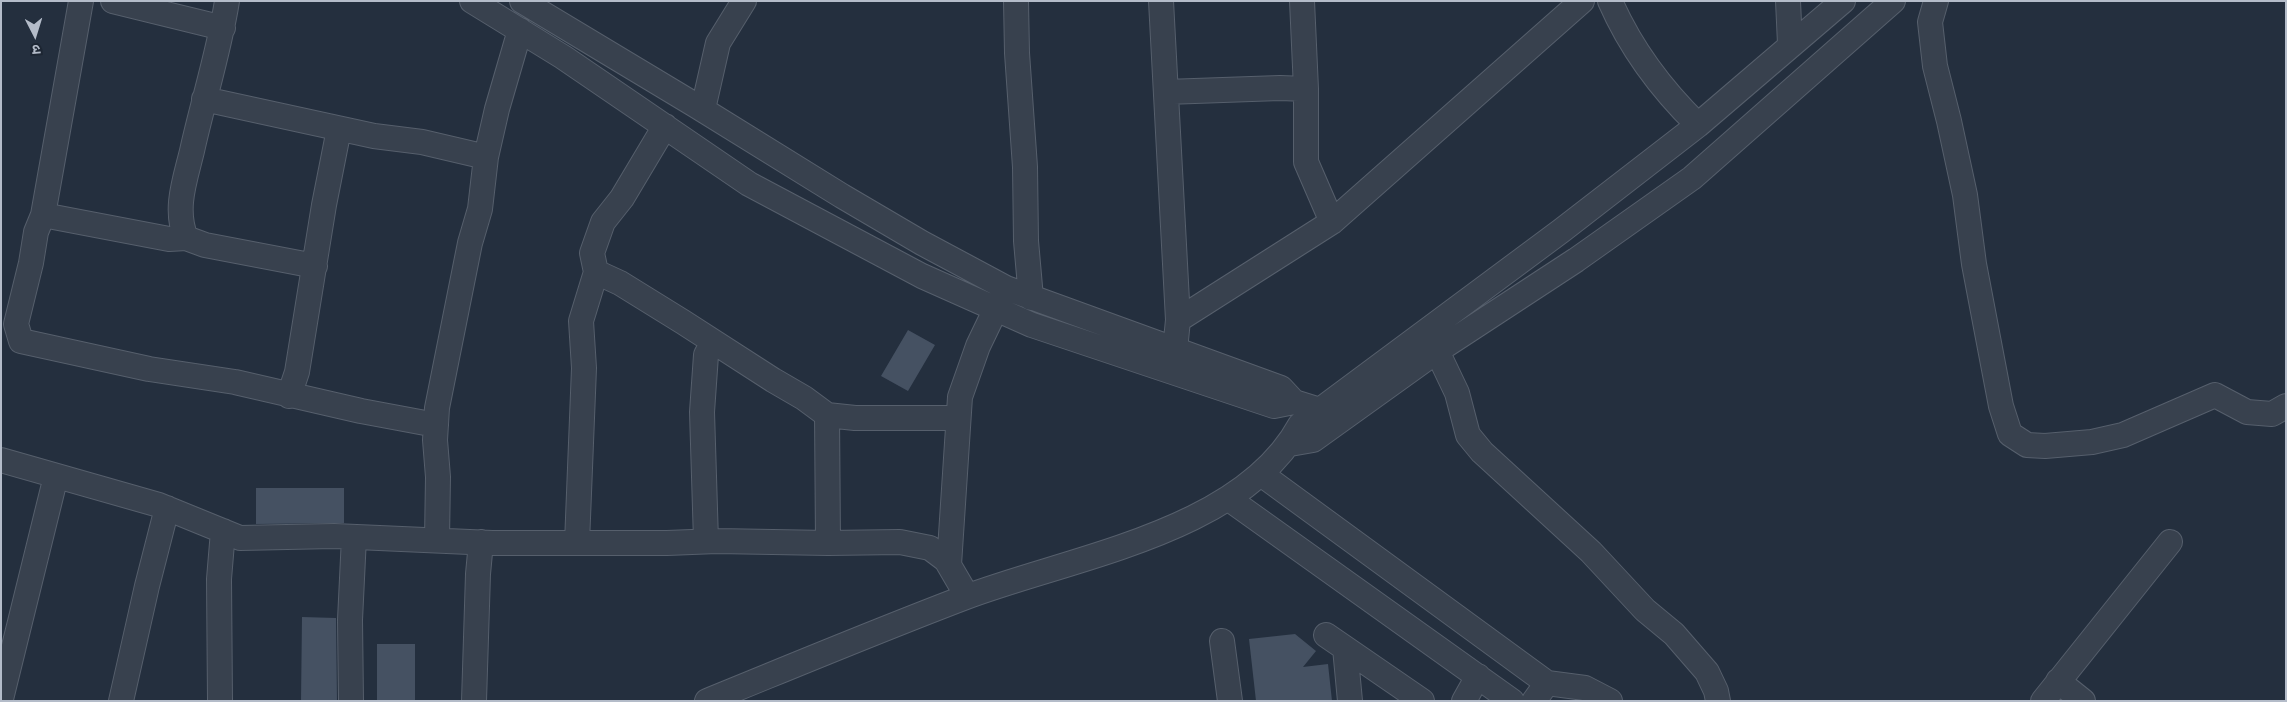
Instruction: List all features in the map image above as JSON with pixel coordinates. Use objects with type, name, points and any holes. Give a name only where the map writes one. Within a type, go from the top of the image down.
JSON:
[{"type":"street","points":[[81,1],[43,215],[36,232],[31,263],[16,324],[21,341],[150,369],[235,382],[289,396],[436,425]]},
{"type":"street","points":[[113,1],[223,28]]},
{"type":"street","points":[[186,238],[182,227],[181,204],[184,177],[223,28],[227,1]]},
{"type":"street","points":[[472,1],[563,57],[750,184],[922,276],[1032,325],[1274,406],[1294,402],[1332,414],[1437,351],[1576,260],[1692,178],[1893,1]]},
{"type":"street","points":[[522,1],[555,10],[703,109],[922,243],[1006,288],[1281,388],[1294,402]]},
{"type":"street","points":[[703,109],[718,43],[744,1]]},
{"type":"street","points":[[1016,1],[1017,53],[1025,167],[1026,241],[1031,298]]},
{"type":"street","points":[[1161,1],[1178,320],[1175,350]]},
{"type":"street","points":[[1302,1],[1306,89],[1306,162],[1332,222]]},
{"type":"street","points":[[1178,320],[1332,222],[1582,1]]},
{"type":"street","points":[[1610,1],[1640,58],[1674,101],[1698,125]]},
{"type":"street","points":[[1788,1],[1790,44]]},
{"type":"street","points":[[707,701],[967,596],[1062,564],[1144,540],[1229,499],[1261,474],[1290,444],[1313,440],[1332,414],[1561,231],[1698,125],[1790,44],[1843,1]]},
{"type":"street","points":[[1936,1],[1930,22],[1935,66],[1963,185],[1974,264],[2001,406],[2010,434],[2026,445],[2045,446],[2092,442],[2123,435],[2215,395],[2247,412],[2272,414],[2286,406]]},
{"type":"street","points":[[437,539],[436,425],[443,374],[470,243],[480,209],[486,157],[497,109],[520,30]]},
{"type":"street","points":[[1166,92],[1280,88],[1306,89]]},
{"type":"street","points":[[204,98],[238,104],[339,129],[422,142],[486,157]]},
{"type":"street","points":[[577,543],[584,368],[581,321],[596,272],[592,253],[603,222],[622,198],[665,126]]},
{"type":"street","points":[[289,396],[298,372],[324,204],[339,129]]},
{"type":"street","points":[[43,215],[169,239],[186,238],[205,245],[315,266]]},
{"type":"street","points":[[596,272],[620,283],[828,415],[855,418],[958,418]]},
{"type":"street","points":[[949,565],[954,519],[960,397],[978,346],[1006,288]]},
{"type":"street","points":[[706,541],[702,412],[706,355],[713,342]]},
{"type":"street","points":[[1437,351],[1457,393],[1468,435],[1482,452],[1591,552],[1646,610],[1674,634],[1707,672],[1716,691],[1718,701]]},
{"type":"street","points":[[828,415],[828,543]]},
{"type":"street","points":[[1,460],[168,508],[240,538],[354,537],[482,542],[577,543],[706,541],[900,542],[930,548],[949,565],[967,596]]},
{"type":"street","points":[[1261,474],[1540,692],[1585,688],[1610,701]]},
{"type":"street","points":[[1,700],[6,655],[56,476]]},
{"type":"street","points":[[1229,499],[1512,701]]},
{"type":"street","points":[[121,701],[147,586],[168,508]]},
{"type":"street","points":[[220,701],[219,579],[223,531]]},
{"type":"street","points":[[351,701],[350,620],[354,537]]},
{"type":"street","points":[[474,701],[478,574],[482,542]]},
{"type":"street","points":[[2042,701],[2170,542]]},
{"type":"street","points":[[1222,641],[1230,701]]},
{"type":"street","points":[[1350,701],[1336,641],[1422,701]]},
{"type":"street","points":[[1464,701],[1478,676]]},
{"type":"street","points":[[2058,681],[2083,701]]},
{"type":"building","points":[[908,330],[935,345],[908,391],[881,376]]},
{"type":"building","points":[[256,488],[344,488],[344,523],[256,524]]},
{"type":"building","points":[[302,617],[336,618],[337,701],[301,701]]},
{"type":"building","points":[[1295,634],[1316,651],[1303,667],[1328,664],[1332,701],[1256,701],[1249,639]]},
{"type":"building","points":[[377,644],[415,644],[415,701],[377,701]]}]
